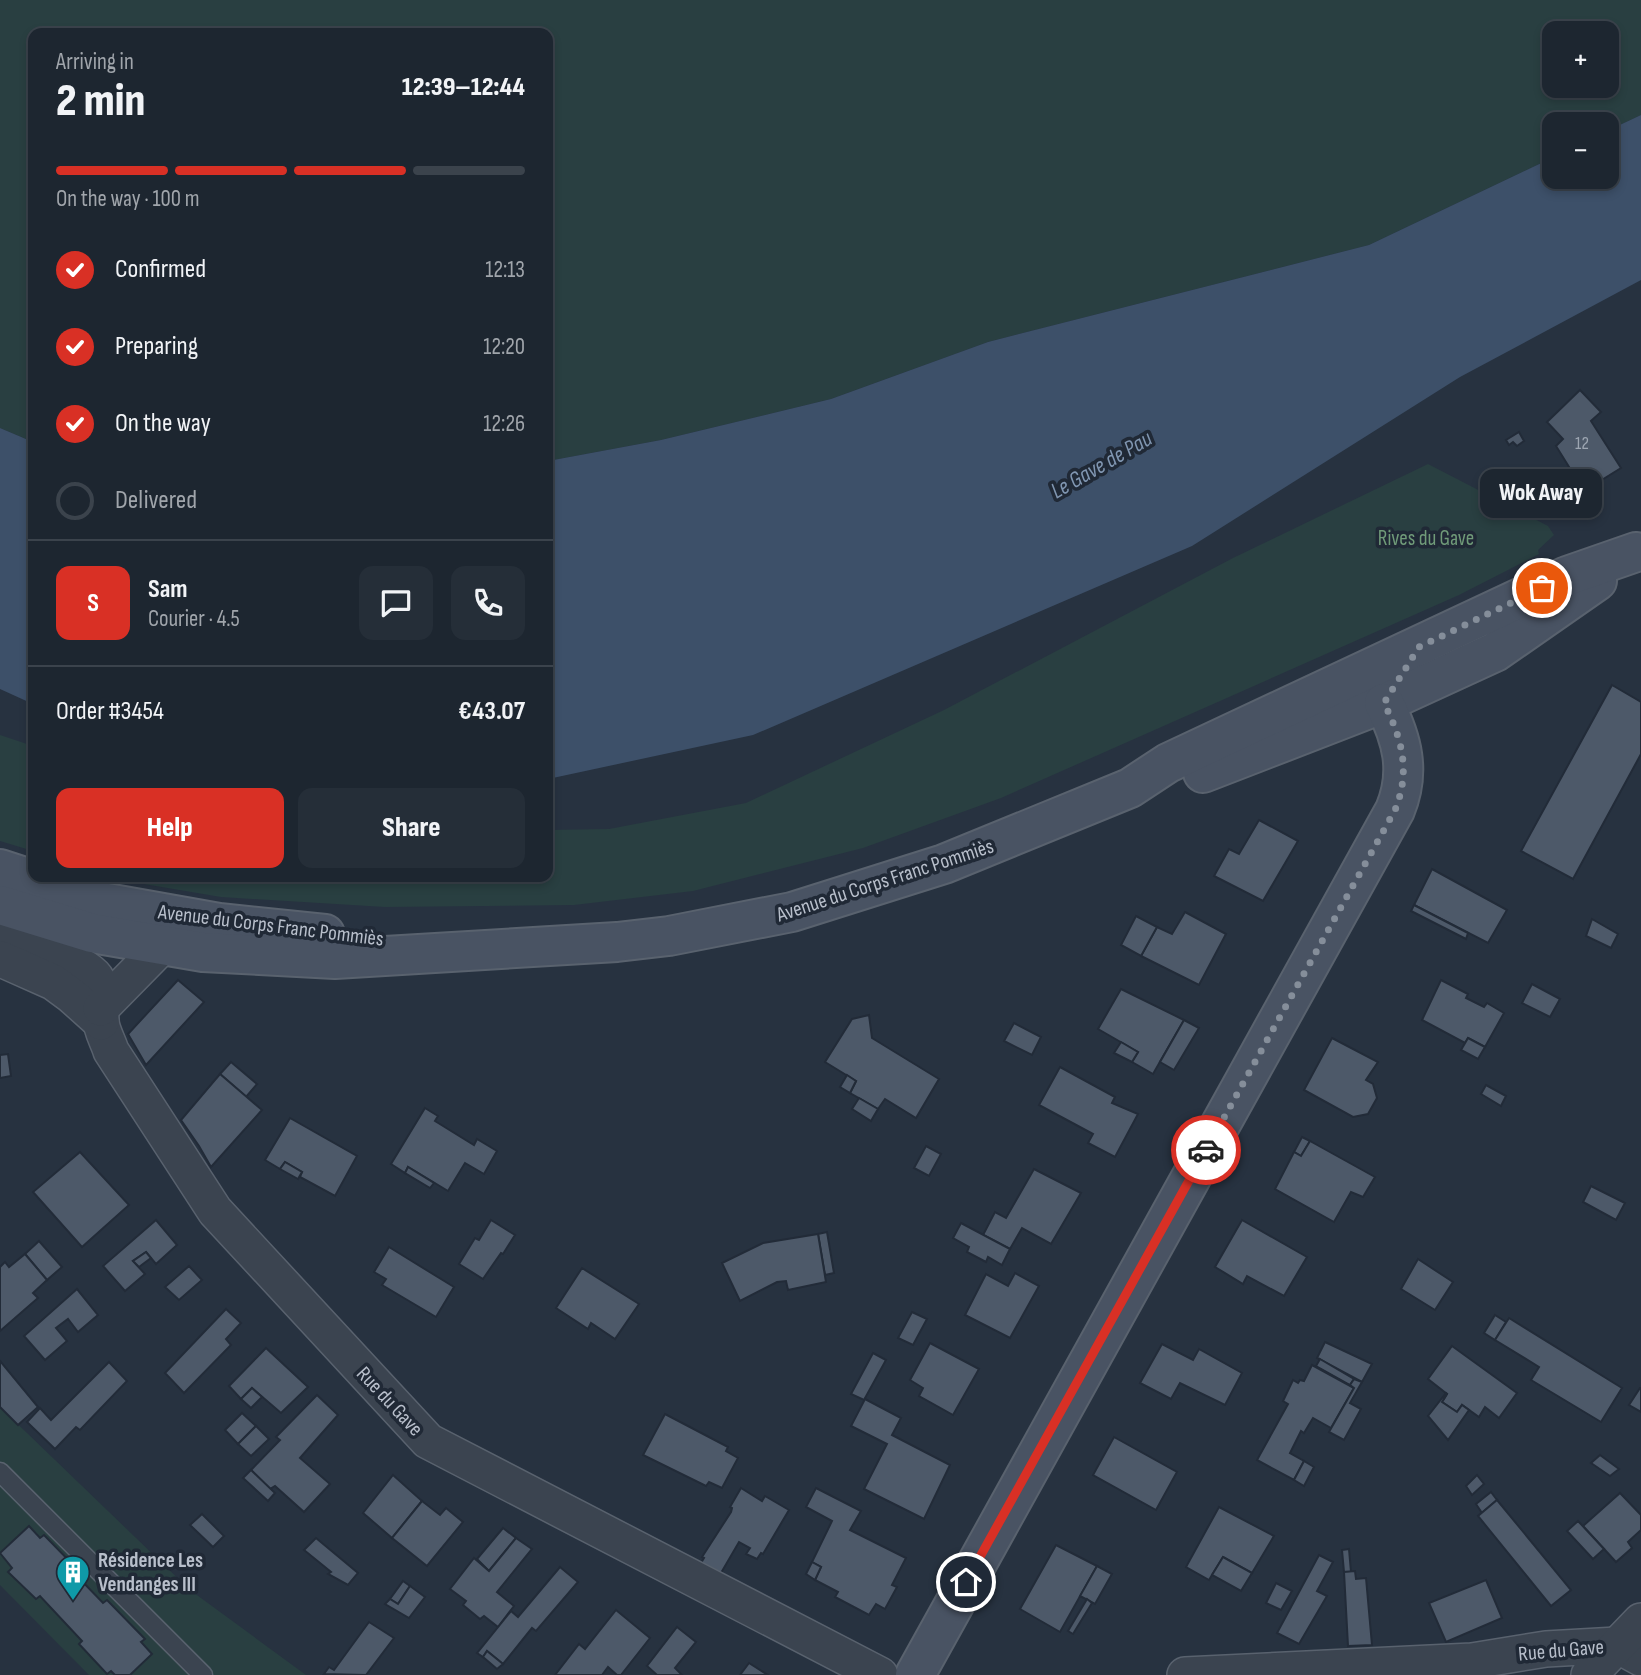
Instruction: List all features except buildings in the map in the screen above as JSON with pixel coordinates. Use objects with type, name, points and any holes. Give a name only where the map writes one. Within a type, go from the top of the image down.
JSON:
[{"type":"main road","name":"Avenue du Corps Franc Pommiès","points":[[0,905],[92,933],[203,952],[335,959],[669,936],[792,912],[944,864],[1130,788],[1168,763],[1567,576],[1639,550]]},
{"type":"main road","name":"Avenue du Corps Franc Pommiès","points":[[1130,788],[1181,782],[1384,703],[1495,652],[1578,596],[1639,550]]},
{"type":"main road","points":[[915,1675],[1395,810],[1403,790],[1403,758],[1394,722],[1384,703],[1419,647]]},
{"type":"main road","name":"Avenue du Corps Franc Pommiès","points":[[0,869],[28,878]]},
{"type":"main road","name":"Avenue du Corps Franc Pommiès","points":[[40,882],[101,902],[219,923],[354,937],[547,946]]},
{"type":"street","name":"Rue du Gave","points":[[0,940],[77,963],[91,970],[98,979],[101,1015],[111,1051],[215,1211],[428,1441],[880,1675]]},
{"type":"street","points":[[101,1015],[163,945]]},
{"type":"street","name":"Rue du Gave","points":[[0,959],[53,982],[101,1015]]},
{"type":"street","points":[[1589,1675],[1633,1641]]},
{"type":"street","name":"Rue du Gave","points":[[1185,1675],[1469,1668],[1546,1649],[1633,1641]]},
{"type":"lane","points":[[0,1472],[203,1675]]},
{"type":"green space","points":[[0,0],[1641,0],[1641,115],[1619,125],[1619,112],[1542,112],[1542,163],[1369,245],[988,342],[831,399],[661,440],[553,460],[553,28],[28,28],[28,440],[0,428]]},
{"type":"green space","name":"Rives du Gave","points":[[1428,464],[1548,526],[1554,535],[1538,550],[1539,554],[1459,595],[1001,798],[863,848],[693,891],[574,905],[385,907],[221,897],[132,882],[553,882],[553,830],[609,829],[746,803],[944,710],[1233,558]]},
{"type":"green space","points":[[0,735],[28,744],[28,849],[0,841]]},
{"type":"green space","points":[[0,1407],[190,1590],[306,1675],[214,1675],[0,1463]]},
{"type":"green space","points":[[0,1485],[192,1675],[89,1675],[0,1585]]},
{"type":"water","name":"Le Gave de Pau","points":[[1641,115],[1641,280],[1460,377],[1192,546],[753,735],[553,778],[553,460],[661,440],[831,399],[988,342],[1369,245],[1542,163],[1542,189],[1619,189],[1619,125]]},
{"type":"water","points":[[0,428],[28,440],[28,702],[0,689]]},
{"type":"way so far","points":[[1206,1150],[1395,810],[1403,790],[1403,758],[1394,722],[1384,703],[1419,647],[1542,588]]},
{"type":"place","name":"Wok Away","points":[[1542,588]]},
{"type":"place","name":"Résidence Les Vendanges III","points":[[73,1602]]},
{"type":"route","points":[[966,1582],[1206,1150]]}]
